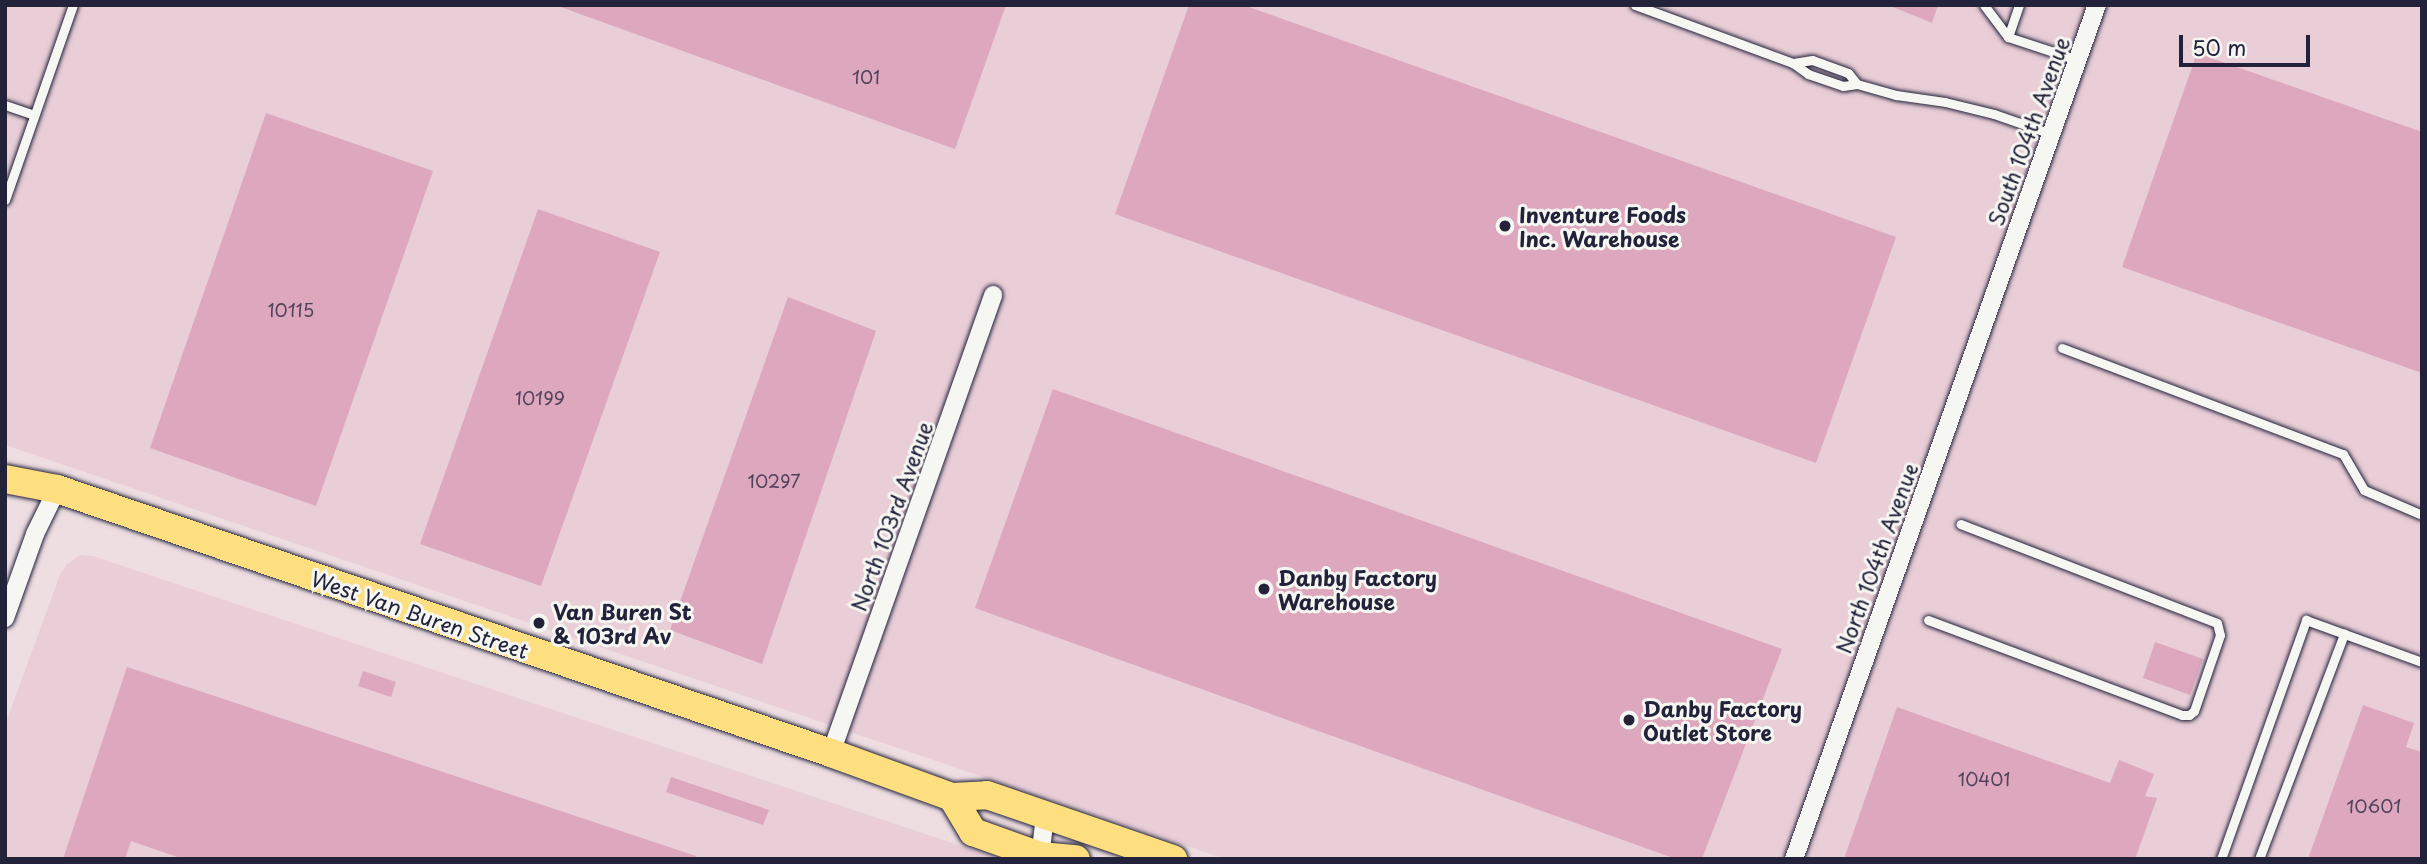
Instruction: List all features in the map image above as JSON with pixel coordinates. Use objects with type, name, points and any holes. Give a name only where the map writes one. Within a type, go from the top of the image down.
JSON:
[{"type":"main road","name":"West Van Buren Street","points":[[5,479],[57,489],[831,753],[952,797],[987,794],[1172,859]]},
{"type":"main road","points":[[952,797],[973,832],[1040,857],[1076,859]]},
{"type":"main road","points":[[1040,857],[1099,848],[1131,859]]},
{"type":"street","name":"South 104th Avenue","points":[[2002,272],[2097,5]]},
{"type":"street","name":"North 104th Avenue","points":[[1794,859],[2002,272]]},
{"type":"street","name":"North 103rd Avenue","points":[[831,753],[993,295]]},
{"type":"street","points":[[5,618],[35,534],[57,489]]},
{"type":"street","points":[[1040,857],[1045,815]]},
{"type":"lane","points":[[5,201],[73,5]]},
{"type":"lane","points":[[1635,5],[1793,63],[1812,60],[1848,73],[1857,84],[1896,95],[1994,114],[2051,134]]},
{"type":"lane","points":[[1984,5],[2008,37],[2078,60]]},
{"type":"lane","points":[[2008,37],[2019,5]]},
{"type":"lane","points":[[5,105],[34,115]]},
{"type":"lane","points":[[2062,348],[2343,454],[2364,489],[2422,515]]},
{"type":"lane","points":[[1928,620],[2182,715],[2189,716],[2199,699],[2220,635],[2217,622],[1961,524]]},
{"type":"lane","points":[[2221,859],[2305,620],[2422,662]]},
{"type":"lane","points":[[2259,859],[2343,634]]},
{"type":"shaded area","points":[[5,5],[2422,5],[2422,859],[1225,859],[5,445]]},
{"type":"shaded area","points":[[80,555],[93,556],[1000,859],[5,859],[5,725],[60,575],[66,565]]},
{"type":"building","points":[[555,5],[1006,5],[955,149]]},
{"type":"building","name":"Inventure Foods Inc. Warehouse","points":[[1189,5],[1243,5],[1896,237],[1816,463],[1115,214]]},
{"type":"building","points":[[1888,5],[1938,5],[1932,23]]},
{"type":"building","points":[[2197,53],[2422,132],[2422,373],[2122,267]]},
{"type":"building","points":[[266,113],[433,171],[316,506],[150,448]]},
{"type":"building","points":[[538,209],[660,252],[541,586],[420,544]]},
{"type":"building","points":[[788,297],[876,331],[762,664],[670,630]]},
{"type":"building","name":"Danby Factory Warehouse","points":[[1053,389],[1782,649],[1702,859],[1676,859],[975,608]]},
{"type":"building","points":[[2155,642],[2203,659],[2190,695],[2143,678]]},
{"type":"building","points":[[127,667],[696,856],[695,859],[183,859],[131,841],[125,859],[63,859]]},
{"type":"building","points":[[363,671],[396,682],[391,697],[358,686]]},
{"type":"building","points":[[2363,705],[2414,723],[2406,747],[2422,752],[2422,859],[2308,859]]},
{"type":"building","points":[[1897,707],[2110,783],[2119,760],[2154,774],[2145,796],[2157,798],[2135,859],[1844,859]]},
{"type":"building","points":[[671,777],[769,810],[763,825],[666,792]]},
{"type":"place","name":"Inventure Foods Inc. Warehouse","points":[[1505,226]]},
{"type":"place","name":"Danby Factory Warehouse","points":[[1264,589]]},
{"type":"place","name":"Van Buren St & 103rd Av","points":[[539,623]]},
{"type":"place","name":"Danby Factory Outlet Store","points":[[1629,720]]}]
